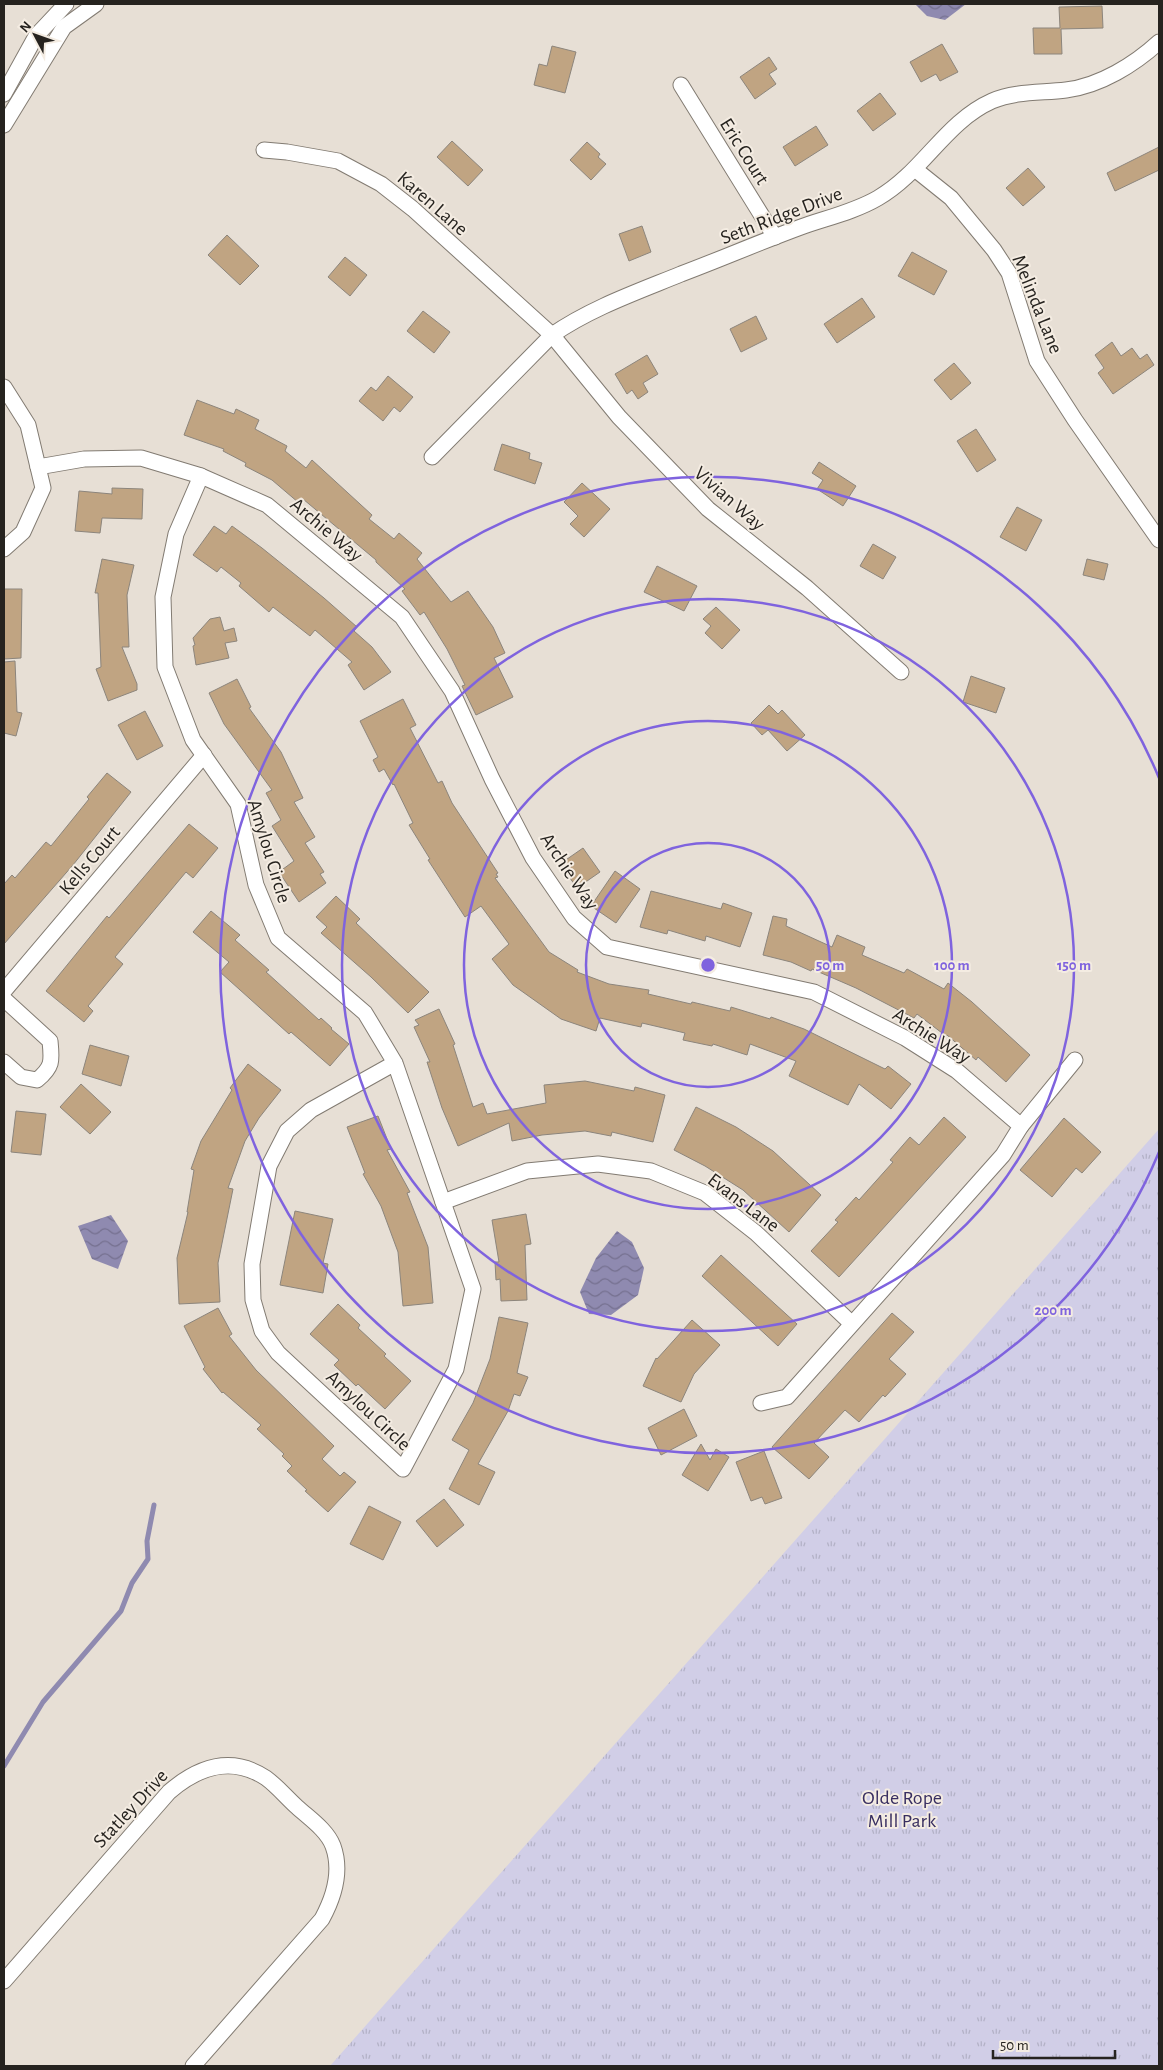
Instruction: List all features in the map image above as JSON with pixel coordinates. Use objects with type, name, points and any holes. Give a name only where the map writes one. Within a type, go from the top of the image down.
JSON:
[{"type":"street","points":[[4,94],[36,36],[66,4]]},
{"type":"street","points":[[4,126],[64,27],[96,4]]},
{"type":"street","name":"Seth Ridge Drive","points":[[432,458],[552,335],[571,322],[604,306],[878,198],[916,170],[938,144],[972,111],[993,101],[1010,96],[1066,90],[1094,83],[1126,66],[1159,42]]},
{"type":"street","name":"Eric Court","points":[[681,85],[775,237]]},
{"type":"street","name":"Karen Lane","points":[[264,150],[338,161],[381,184],[413,209],[552,335]]},
{"type":"street","name":"Melinda Lane","points":[[916,170],[950,198],[994,250],[1009,273],[1037,361],[1075,420],[1159,540]]},
{"type":"street","name":"Vivian Way","points":[[552,335],[619,417],[708,509],[808,588],[901,672]]},
{"type":"street","points":[[4,387],[28,425],[44,488],[23,532],[4,549]]},
{"type":"street","name":"Archie Way","points":[[38,467],[84,458],[141,458],[201,476],[267,505],[402,617],[452,691],[492,779],[533,858],[574,918],[607,947],[814,992],[905,1038],[957,1071],[1021,1126]]},
{"type":"street","name":"Amylou Circle","points":[[201,476],[176,534],[162,597],[165,667],[194,740],[238,804],[256,885],[278,938],[365,1013],[395,1063],[472,1288],[456,1369],[403,1469],[278,1353],[262,1331],[253,1300],[252,1264],[269,1166],[287,1131],[311,1110],[395,1063]]},
{"type":"street","name":"Kells Court","points":[[4,991],[204,755]]},
{"type":"street","points":[[4,1000],[50,1041],[52,1059],[48,1071],[37,1080],[21,1077],[4,1062]]},
{"type":"street","points":[[761,1403],[787,1397],[851,1323],[1003,1155],[1021,1126],[1075,1060]]},
{"type":"street","name":"Evans Lane","points":[[443,1202],[527,1171],[598,1164],[652,1171],[705,1193],[756,1233],[851,1323]]},
{"type":"street","name":"Statley Drive","points":[[4,1981],[174,1788],[185,1778],[200,1771],[222,1766],[247,1769],[266,1779],[322,1829],[332,1846],[337,1876],[333,1900],[322,1919],[193,2066]]},
{"type":"green space","name":"Olde Rope Mill Park","points":[[1159,1129],[1159,2066],[330,2066]]},
{"type":"water","points":[[915,4],[966,4],[945,20],[927,16]]},
{"type":"water","points":[[111,1215],[128,1241],[118,1269],[92,1259],[78,1226]]},
{"type":"water","points":[[617,1231],[632,1242],[644,1268],[638,1295],[611,1315],[589,1314],[580,1292],[596,1258]]},
{"type":"building","points":[[1102,6],[1103,28],[1061,29],[1062,54],[1034,54],[1033,28],[1060,28],[1059,7]]},
{"type":"building","points":[[942,44],[958,72],[940,81],[936,74],[921,82],[910,62]]},
{"type":"building","points":[[552,46],[576,52],[565,93],[534,85],[539,64],[547,66]]},
{"type":"building","points":[[769,57],[777,69],[769,74],[776,84],[755,99],[740,77]]},
{"type":"building","points":[[880,93],[896,114],[873,131],[857,111]]},
{"type":"building","points":[[816,126],[828,145],[795,166],[783,147]]},
{"type":"building","points":[[452,141],[483,170],[468,186],[437,157]]},
{"type":"building","points":[[587,142],[600,154],[598,157],[606,164],[591,180],[570,160]]},
{"type":"building","points":[[1159,147],[1159,170],[1115,191],[1107,173]]},
{"type":"building","points":[[1028,168],[1045,187],[1023,206],[1006,188]]},
{"type":"building","points":[[642,226],[651,252],[629,261],[619,234]]},
{"type":"building","points":[[227,235],[259,266],[240,285],[208,255]]},
{"type":"building","points":[[912,252],[947,271],[934,295],[898,276]]},
{"type":"building","points":[[345,257],[367,275],[350,296],[328,277]]},
{"type":"building","points":[[862,298],[875,317],[837,343],[824,324]]},
{"type":"building","points":[[423,311],[450,332],[434,353],[407,331]]},
{"type":"building","points":[[756,316],[767,339],[741,352],[730,329]]},
{"type":"building","points":[[1112,342],[1121,356],[1132,348],[1140,359],[1147,354],[1154,365],[1113,394],[1098,373],[1104,368],[1095,355]]},
{"type":"building","points":[[647,355],[658,374],[643,383],[648,392],[638,399],[632,390],[627,394],[615,374]]},
{"type":"building","points":[[954,363],[971,383],[951,400],[934,380]]},
{"type":"building","points":[[388,376],[413,397],[400,412],[394,407],[383,421],[359,401],[371,387],[376,391]]},
{"type":"building","points":[[197,400],[234,414],[236,409],[259,420],[255,429],[287,446],[285,451],[306,468],[312,460],[372,515],[369,519],[394,539],[399,533],[422,553],[417,559],[451,602],[468,591],[493,627],[505,653],[494,658],[513,697],[476,715],[462,686],[465,685],[447,649],[424,612],[420,615],[402,591],[405,589],[376,560],[303,499],[299,503],[272,480],[245,466],[246,463],[223,451],[224,449],[184,435]]},
{"type":"building","points":[[976,429],[996,460],[977,472],[957,441]]},
{"type":"building","points":[[502,444],[530,453],[529,459],[542,463],[535,484],[494,470]]},
{"type":"building","points":[[819,462],[856,486],[843,506],[817,489],[823,480],[812,473]]},
{"type":"building","points":[[582,483],[610,509],[584,537],[570,524],[578,516],[564,502]]},
{"type":"building","points":[[112,488],[143,489],[142,519],[102,518],[100,533],[75,531],[79,491],[112,494]]},
{"type":"building","points":[[1017,507],[1042,520],[1026,551],[1000,537]]},
{"type":"building","points":[[214,526],[226,534],[232,526],[324,598],[357,627],[354,631],[372,647],[391,672],[364,690],[348,665],[352,662],[315,630],[310,636],[273,607],[269,612],[239,586],[241,583],[221,567],[217,572],[193,555]]},
{"type":"building","points":[[873,544],[896,557],[883,579],[860,566]]},
{"type":"building","points":[[102,559],[134,565],[127,595],[129,647],[122,647],[137,684],[137,690],[108,701],[96,669],[101,667],[98,593],[95,593]]},
{"type":"building","points":[[1087,559],[1108,564],[1104,580],[1083,575]]},
{"type":"building","points":[[657,566],[697,586],[684,611],[644,592]]},
{"type":"building","points":[[4,589],[22,589],[21,658],[4,659]]},
{"type":"building","points":[[716,607],[740,630],[722,649],[705,633],[711,626],[703,619]]},
{"type":"building","points":[[220,617],[224,631],[234,628],[237,641],[225,643],[229,658],[196,665],[193,638],[210,619]]},
{"type":"building","points":[[15,661],[17,712],[22,713],[16,736],[4,733],[4,662]]},
{"type":"building","points":[[971,676],[1005,688],[996,713],[963,702]]},
{"type":"building","points":[[237,679],[251,707],[249,708],[281,752],[303,798],[294,802],[315,837],[305,843],[324,872],[320,874],[326,883],[299,902],[279,872],[294,861],[272,826],[281,820],[266,793],[272,790],[224,724],[209,693]]},
{"type":"building","points":[[403,699],[416,725],[410,728],[438,783],[442,781],[452,803],[498,873],[496,874],[498,877],[495,878],[549,952],[578,970],[577,972],[609,984],[649,990],[648,994],[691,1004],[692,1002],[730,1011],[731,1007],[770,1019],[771,1017],[804,1029],[885,1069],[888,1066],[911,1084],[891,1109],[859,1084],[848,1105],[789,1076],[796,1061],[750,1044],[747,1055],[713,1044],[712,1046],[683,1040],[685,1033],[642,1023],[641,1027],[600,1018],[596,1031],[561,1019],[513,985],[492,959],[509,944],[481,906],[465,917],[428,860],[430,859],[409,825],[413,823],[394,784],[384,769],[379,772],[373,760],[378,757],[360,721]]},
{"type":"building","points":[[769,705],[778,714],[782,710],[805,735],[787,751],[768,730],[762,735],[751,723]]},
{"type":"building","points":[[145,711],[163,746],[137,760],[118,725]]},
{"type":"building","points":[[107,773],[131,792],[73,865],[4,944],[4,884],[12,875],[15,878],[46,842],[51,846],[89,799],[87,797]]},
{"type":"building","points":[[189,824],[218,848],[193,878],[186,872],[115,957],[123,964],[88,1006],[93,1011],[84,1022],[46,991],[107,916],[109,918]]},
{"type":"building","points":[[583,848],[600,872],[577,888],[560,864]]},
{"type":"building","points":[[615,871],[640,889],[616,923],[591,906]]},
{"type":"building","points":[[651,891],[721,909],[723,903],[752,913],[740,947],[706,936],[705,941],[668,930],[667,934],[640,927]]},
{"type":"building","points":[[336,896],[360,919],[356,923],[429,992],[408,1013],[321,933],[327,927],[316,917]]},
{"type":"building","points":[[211,911],[240,935],[235,940],[269,970],[266,972],[319,1020],[321,1018],[349,1044],[330,1066],[291,1032],[289,1034],[220,972],[229,962],[193,932]]},
{"type":"building","points":[[773,916],[787,919],[786,926],[832,947],[837,935],[865,947],[862,955],[904,973],[907,969],[944,989],[948,983],[972,1002],[1030,1055],[1006,1082],[978,1057],[976,1060],[947,1035],[917,1014],[914,1018],[856,988],[812,969],[811,971],[791,962],[763,955]]},
{"type":"building","points":[[439,1009],[455,1044],[453,1045],[473,1107],[483,1103],[487,1114],[546,1103],[544,1085],[585,1081],[634,1091],[635,1087],[665,1095],[653,1142],[612,1132],[611,1136],[585,1131],[542,1135],[512,1141],[509,1123],[458,1146],[442,1108],[427,1062],[430,1062],[414,1027],[419,1025],[415,1020]]},
{"type":"building","points":[[90,1045],[129,1056],[121,1086],[82,1074]]},
{"type":"building","points":[[248,1064],[281,1090],[259,1118],[245,1141],[228,1188],[233,1189],[218,1263],[220,1302],[179,1304],[177,1258],[188,1212],[194,1170],[191,1169],[201,1141],[232,1090],[230,1088]]},
{"type":"building","points":[[81,1084],[111,1112],[90,1134],[60,1107]]},
{"type":"building","points":[[696,1107],[736,1127],[773,1151],[821,1195],[789,1232],[743,1190],[705,1166],[674,1150]]},
{"type":"building","points":[[16,1111],[46,1114],[41,1155],[11,1152]]},
{"type":"building","points":[[378,1116],[391,1149],[387,1150],[410,1192],[407,1193],[428,1247],[433,1303],[403,1306],[398,1252],[381,1206],[363,1174],[365,1173],[347,1127]]},
{"type":"building","points":[[944,1117],[966,1137],[839,1277],[811,1251],[838,1222],[835,1220],[856,1197],[859,1200],[893,1162],[890,1160],[910,1137],[919,1145]]},
{"type":"building","points":[[1064,1118],[1101,1152],[1082,1173],[1076,1168],[1052,1197],[1020,1170]]},
{"type":"building","points":[[295,1211],[333,1219],[323,1263],[328,1264],[323,1293],[280,1285]]},
{"type":"building","points":[[526,1214],[531,1244],[525,1245],[527,1300],[501,1301],[500,1279],[496,1280],[495,1262],[499,1262],[492,1220]]},
{"type":"building","points":[[721,1255],[797,1324],[778,1346],[702,1276]]},
{"type":"building","points":[[338,1304],[360,1325],[358,1328],[386,1354],[384,1356],[411,1381],[385,1409],[358,1384],[356,1386],[334,1365],[339,1360],[310,1334]]},
{"type":"building","points":[[218,1308],[232,1334],[229,1336],[256,1370],[334,1446],[322,1459],[340,1476],[344,1472],[356,1482],[328,1512],[287,1471],[292,1466],[282,1456],[284,1454],[257,1429],[261,1425],[222,1393],[203,1369],[205,1367],[184,1326]]},
{"type":"building","points":[[892,1313],[914,1332],[889,1359],[906,1374],[885,1397],[883,1395],[859,1422],[845,1410],[814,1443],[829,1457],[809,1479],[772,1447]]},
{"type":"building","points":[[499,1317],[528,1323],[517,1373],[528,1377],[520,1396],[514,1394],[508,1411],[478,1464],[495,1472],[479,1505],[449,1489],[469,1450],[452,1440],[473,1403],[490,1359]]},
{"type":"building","points":[[692,1320],[720,1345],[694,1374],[681,1402],[643,1386],[656,1358]]},
{"type":"building","points":[[684,1409],[697,1436],[661,1455],[648,1428]]},
{"type":"building","points":[[701,1444],[710,1460],[716,1449],[729,1457],[708,1491],[682,1475]]},
{"type":"building","points":[[764,1451],[782,1498],[765,1504],[762,1497],[751,1501],[736,1462]]},
{"type":"building","points":[[444,1499],[464,1525],[437,1547],[416,1521]]},
{"type":"building","points":[[369,1506],[401,1522],[383,1560],[350,1544]]},
{"type":"waterway","points":[[4,1766],[43,1702],[121,1611],[132,1583],[148,1559],[147,1541],[154,1505]]}]
